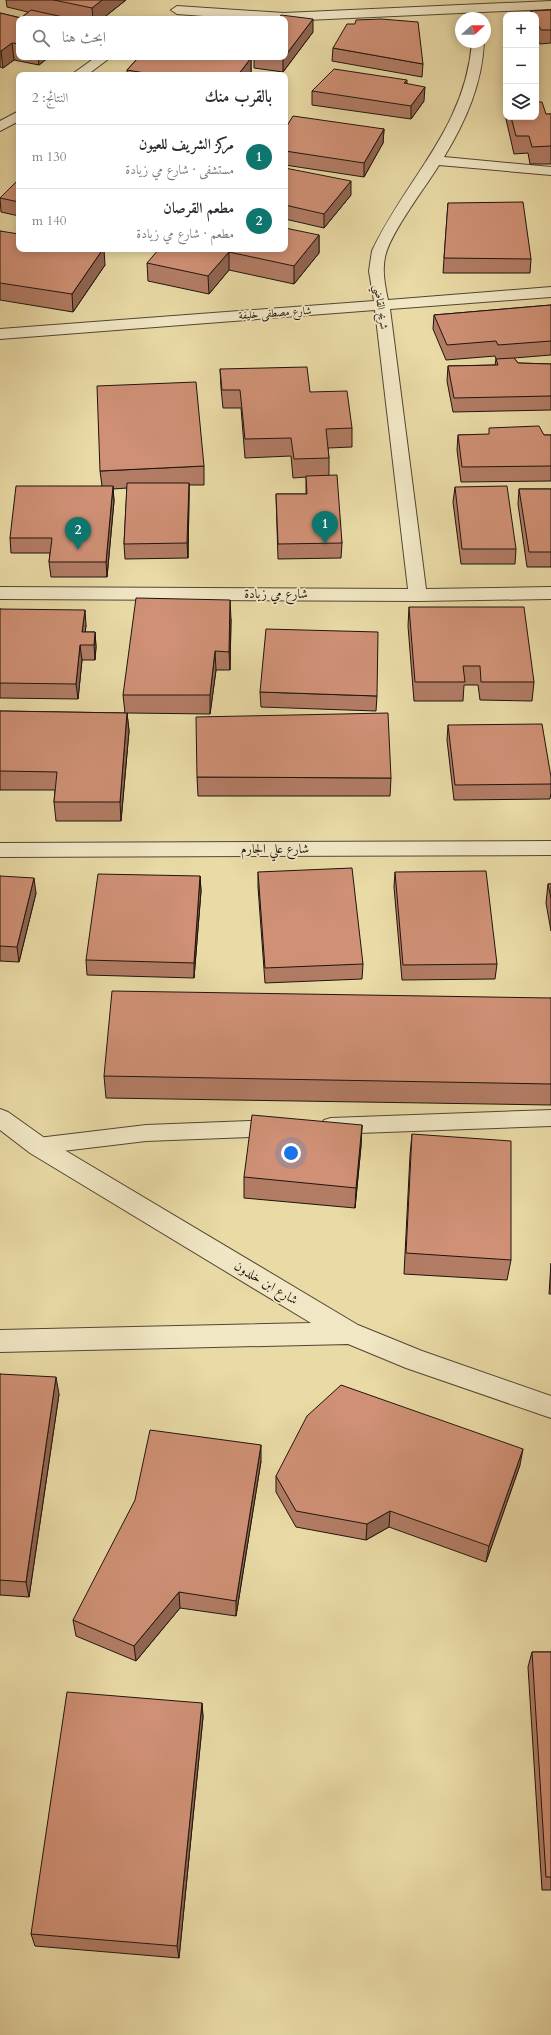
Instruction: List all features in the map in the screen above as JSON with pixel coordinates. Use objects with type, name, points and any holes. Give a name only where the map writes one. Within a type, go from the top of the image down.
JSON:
[{"type":"street","points":[[188,0],[172,13],[252,16]]},
{"type":"street","points":[[484,12],[551,5]]},
{"type":"street","points":[[288,17],[455,13]]},
{"type":"street","name":"شريح القاضي","points":[[418,595],[382,305],[376,278],[379,251],[435,160],[469,93],[476,68],[478,48]]},
{"type":"street","points":[[82,72],[100,60]]},
{"type":"street","points":[[0,127],[16,117]]},
{"type":"street","points":[[435,160],[551,172]]},
{"type":"street","name":"شارع مصطفى خليفة","points":[[0,334],[551,292]]},
{"type":"street","name":"شارع مي زيادة","points":[[0,593],[418,595],[551,593]]},
{"type":"street","name":"شارع علي الجارم","points":[[0,850],[551,848]]},
{"type":"street","name":"شارع ابن خلدون","points":[[0,1118],[38,1146],[349,1333],[415,1360],[551,1407]]},
{"type":"street","points":[[0,1341],[349,1333]]},
{"type":"lane","points":[[38,1146],[146,1133],[551,1118]]},
{"type":"building","points":[[54,0],[102,0],[92,8]]},
{"type":"building","points":[[31,10],[58,16],[24,16]]},
{"type":"building","points":[[551,10],[551,30],[541,30],[539,26],[539,12],[531,11]]},
{"type":"building","points":[[0,13],[16,17],[16,44],[12,43],[1,51],[0,51]]},
{"type":"building","points":[[281,15],[313,19],[288,52],[288,16],[280,16]]},
{"type":"building","points":[[381,19],[418,22],[423,64],[333,48],[347,24],[355,24],[356,20]]},
{"type":"building","points":[[136,60],[249,60],[240,72],[139,72],[127,70]]},
{"type":"building","points":[[334,69],[407,80],[404,83],[425,87],[411,106],[312,91]]},
{"type":"building","points":[[539,102],[542,102],[546,114],[551,114],[551,146],[532,147],[529,136],[516,136],[512,120],[539,120]]},
{"type":"building","points":[[293,116],[384,129],[364,163],[288,151],[288,124]]},
{"type":"building","points":[[288,169],[351,181],[324,214],[288,206]]},
{"type":"building","points":[[16,182],[16,201],[0,198]]},
{"type":"building","points":[[523,202],[531,259],[444,258],[448,203]]},
{"type":"building","points":[[288,229],[319,235],[294,266],[229,252],[288,252]]},
{"type":"building","points":[[0,231],[16,234],[16,252],[101,252],[72,294],[0,283]]},
{"type":"building","points":[[156,252],[229,252],[208,276],[147,263]]},
{"type":"building","points":[[551,305],[551,341],[498,345],[496,341],[447,345],[434,315]]},
{"type":"building","points":[[514,358],[518,363],[551,364],[551,396],[454,398],[448,366],[498,365],[496,359]]},
{"type":"building","points":[[307,367],[310,392],[347,391],[352,428],[326,429],[329,458],[294,459],[291,438],[245,439],[240,390],[222,390],[220,369]]},
{"type":"building","points":[[196,382],[204,466],[100,471],[97,386]]},
{"type":"building","points":[[539,426],[544,435],[551,435],[551,466],[462,467],[458,435],[489,434],[489,428]]},
{"type":"building","points":[[337,475],[342,543],[278,544],[276,494],[307,494],[306,476]]},
{"type":"building","points":[[127,483],[189,483],[187,543],[124,544]]},
{"type":"building","points":[[16,486],[113,486],[106,562],[49,562],[52,538],[10,538]]},
{"type":"building","points":[[507,486],[516,549],[462,549],[455,487]]},
{"type":"building","points":[[519,489],[551,489],[551,552],[529,552]]},
{"type":"building","points":[[136,598],[230,600],[229,652],[215,651],[210,695],[123,695]]},
{"type":"building","points":[[409,607],[524,607],[534,682],[481,682],[480,666],[463,666],[465,682],[415,682]]},
{"type":"building","points":[[0,609],[85,610],[82,632],[95,632],[94,645],[80,645],[76,684],[0,683]]},
{"type":"building","points":[[266,629],[378,632],[377,696],[260,692]]},
{"type":"building","points":[[0,711],[127,713],[120,802],[54,802],[57,772],[0,771]]},
{"type":"building","points":[[388,713],[391,778],[197,777],[196,717]]},
{"type":"building","points":[[542,724],[551,784],[455,785],[448,725]]},
{"type":"building","points":[[352,868],[363,964],[265,968],[258,872]]},
{"type":"building","points":[[486,871],[497,964],[403,965],[395,872]]},
{"type":"building","points":[[98,874],[200,876],[194,963],[86,960]]},
{"type":"building","points":[[0,876],[34,878],[17,947],[0,946]]},
{"type":"building","points":[[548,884],[551,884],[551,898]]},
{"type":"building","points":[[112,991],[551,998],[551,1084],[104,1076]]},
{"type":"building","points":[[252,1115],[362,1125],[356,1188],[244,1177]]},
{"type":"building","points":[[412,1134],[511,1141],[511,1260],[406,1253]]},
{"type":"building","points":[[0,1374],[56,1377],[26,1582],[0,1580]]},
{"type":"building","points":[[341,1385],[523,1449],[489,1546],[390,1511],[367,1524],[296,1511],[276,1476],[307,1416]]},
{"type":"building","points":[[150,1430],[261,1445],[236,1601],[179,1592],[134,1646],[73,1620],[135,1500]]},
{"type":"building","points":[[532,1652],[551,1652],[551,1877],[546,1877]]},
{"type":"building","points":[[67,1692],[202,1703],[177,1946],[31,1934]]},
{"type":"place","name":"مركز الشريف للعيون","points":[[325,544]]},
{"type":"place","name":"مطعم القرصان","points":[[78,550]]}]
